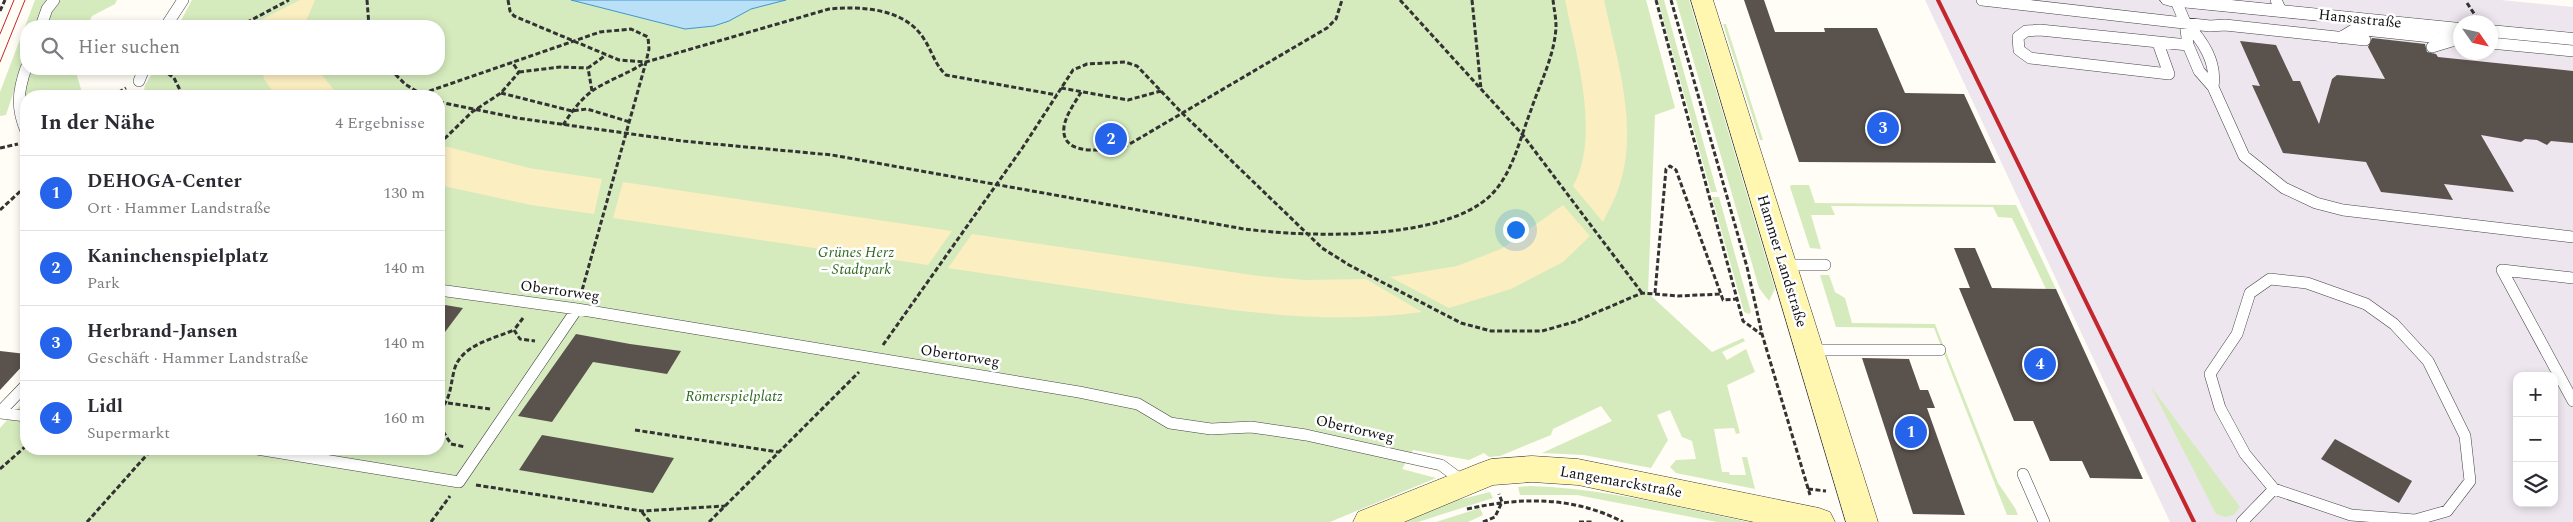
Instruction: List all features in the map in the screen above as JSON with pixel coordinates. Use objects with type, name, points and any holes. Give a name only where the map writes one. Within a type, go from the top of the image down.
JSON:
[{"type":"main road","name":"Hammer Landstraße","points":[[1702,0],[1862,522]]},
{"type":"main road","name":"Langemarckstraße","points":[[1369,522],[1532,469],[1578,472],[1818,522]]},
{"type":"street","name":"Hansastraße","points":[[2170,0],[2278,5],[2355,24],[2453,30]]},
{"type":"street","name":"Hansastraße","points":[[2498,34],[2573,40]]},
{"type":"lane","points":[[42,20],[47,9],[54,0]]},
{"type":"lane","points":[[170,20],[183,0]]},
{"type":"lane","points":[[1982,0],[2185,22],[2210,26],[2227,32],[2329,41],[2341,38],[2365,40]]},
{"type":"lane","points":[[2176,1],[2185,22],[2188,45],[2199,71],[2213,87],[2244,156],[2269,178],[2301,197],[2329,207],[2360,213],[2573,238]]},
{"type":"lane","points":[[2185,22],[2200,37],[2216,76],[2213,87]]},
{"type":"lane","points":[[2341,38],[2355,24]]},
{"type":"lane","points":[[2158,42],[2169,74],[2030,58],[2019,50],[2018,37],[2026,30],[2040,30],[2188,45]]},
{"type":"lane","points":[[2432,47],[2453,38]]},
{"type":"lane","points":[[2498,43],[2573,51]]},
{"type":"lane","points":[[20,114],[17,106],[17,94],[24,75]]},
{"type":"lane","points":[[140,80],[142,75]]},
{"type":"lane","points":[[1784,265],[1825,264]]},
{"type":"lane","points":[[2573,278],[2502,270],[2573,401]]},
{"type":"lane","points":[[2270,279],[2307,283],[2366,304],[2394,324],[2428,361],[2465,436],[2470,481],[2447,511],[2415,520],[2351,515],[2274,490],[2245,454],[2232,431],[2220,408],[2210,374],[2237,334],[2250,293],[2270,279]]},
{"type":"lane","name":"Obertorweg","points":[[445,291],[577,309],[1138,404],[1170,423],[1211,429],[1251,427],[1306,435],[1440,465],[1472,488]]},
{"type":"lane","points":[[294,455],[459,482],[577,309]]},
{"type":"lane","points":[[1809,350],[1940,350]]},
{"type":"lane","points":[[0,413],[20,391]]},
{"type":"lane","points":[[0,413],[20,415]]},
{"type":"lane","points":[[2023,474],[2044,522]]},
{"type":"lane","points":[[2242,522],[2274,490]]},
{"type":"path","points":[[0,11],[5,0]]},
{"type":"path","points":[[251,20],[289,0]]},
{"type":"path","points":[[367,0],[369,20]]},
{"type":"path","points":[[508,0],[510,11],[514,16],[619,60],[646,62]]},
{"type":"path","points":[[1081,92],[1064,130],[1068,140],[1079,148],[1095,152],[1111,151],[1128,145],[1327,28],[1336,19],[1342,0]]},
{"type":"path","points":[[1400,0],[1522,134],[1642,293]]},
{"type":"path","points":[[1472,0],[1481,89]]},
{"type":"path","points":[[445,104],[472,112],[693,143],[830,154],[995,186],[1272,232],[1335,234],[1387,230],[1433,224],[1461,215],[1484,203],[1498,190],[1507,175],[1552,51],[1556,26],[1553,0]]},
{"type":"path","points":[[1656,0],[1742,321],[1762,334]]},
{"type":"path","points":[[1671,0],[1747,267],[1762,334],[1818,522]]},
{"type":"path","points":[[2467,3],[2468,15]]},
{"type":"path","points":[[564,125],[572,111],[592,91],[626,75],[646,62],[829,9],[861,7],[885,13],[911,26],[920,33],[938,69],[946,75],[1057,95]]},
{"type":"path","points":[[436,90],[572,41],[612,30],[631,29],[648,37],[649,49],[646,62],[577,309]]},
{"type":"path","points":[[445,138],[472,112],[501,93],[519,72],[560,67],[588,68],[606,55]]},
{"type":"path","points":[[512,62],[519,72]]},
{"type":"path","points":[[709,522],[874,358],[995,186],[1073,70],[1080,66],[1125,62],[1137,66],[1304,233],[1349,265],[1461,322],[1491,331],[1542,331],[1574,322],[1642,293],[1678,296],[1721,294]]},
{"type":"path","points":[[588,68],[592,91]]},
{"type":"path","points":[[170,75],[174,78],[180,90]]},
{"type":"path","points":[[397,75],[416,90]]},
{"type":"path","points":[[1061,88],[1128,100],[1161,91]]},
{"type":"path","points":[[501,93],[572,111],[587,109],[630,122]]},
{"type":"path","points":[[0,148],[20,143]]},
{"type":"path","points":[[1655,293],[1666,169],[1670,166],[1676,170],[1724,300],[1737,299]]},
{"type":"path","points":[[0,210],[20,192]]},
{"type":"path","points":[[445,406],[448,403],[458,360],[469,350],[514,330],[533,303]]},
{"type":"path","points":[[514,330],[520,339],[554,343]]},
{"type":"path","points":[[448,403],[508,411]]},
{"type":"path","points":[[635,430],[779,452]]},
{"type":"path","points":[[445,434],[451,444],[481,450]]},
{"type":"path","points":[[0,469],[20,450]]},
{"type":"path","points":[[87,522],[147,455]]},
{"type":"path","points":[[431,522],[459,482],[642,511],[725,506]]},
{"type":"path","points":[[1472,488],[1502,502],[1536,499],[1574,503],[1609,513],[1624,522]]},
{"type":"path","points":[[1472,488],[1502,502]]},
{"type":"path","points":[[1483,522],[1495,517],[1502,502]]},
{"type":"path","points":[[642,511],[650,522]]},
{"type":"path","points":[[1579,522],[1592,522]]},
{"type":"shaded area","points":[[1925,0],[2501,0],[2573,7],[2573,522],[2170,522]]},
{"type":"green space","points":[[35,0],[48,0],[39,20],[27,20]]},
{"type":"green space","points":[[59,0],[117,0],[115,4],[92,16],[90,20],[48,20],[51,11]]},
{"type":"green space","name":"Grünes Herz – Stadtpark","points":[[192,0],[1646,0],[1675,108],[1655,115],[1648,293],[1712,352],[1743,338],[1745,341],[1722,352],[1727,360],[1746,349],[1755,372],[1727,385],[1740,433],[1736,434],[1734,428],[1714,429],[1722,472],[1729,472],[1730,475],[1746,475],[1742,457],[1747,457],[1755,489],[1676,473],[1670,467],[1676,460],[1696,459],[1692,441],[1682,437],[1670,410],[1657,415],[1668,440],[1651,468],[1584,455],[1542,453],[1612,421],[1601,406],[1553,429],[1551,435],[1500,456],[1489,457],[1484,453],[1469,460],[1413,450],[1402,469],[1436,478],[1330,522],[0,522],[0,428],[20,406],[20,455],[445,455],[445,90],[144,90],[151,75],[445,75],[445,20],[181,20]]},
{"type":"green space","points":[[1658,0],[1664,0],[1717,192],[1711,192]]},
{"type":"green space","points":[[1676,0],[1689,0],[1775,289],[1769,301],[1759,288]]},
{"type":"green space","points":[[1723,24],[1726,24],[1763,140],[1760,140]]},
{"type":"green space","points":[[20,39],[20,72],[6,115],[0,116],[0,92]]},
{"type":"green space","points":[[30,75],[77,75],[81,90],[25,90]]},
{"type":"green space","points":[[1791,185],[1809,185],[1815,203],[2016,205],[2056,289],[2046,289],[2012,218],[1998,217],[1993,207],[1831,206],[1835,215],[1811,215],[1821,249],[1810,248],[1790,187]]},
{"type":"green space","points":[[1712,197],[1719,197],[1751,312],[1749,314],[1744,312]]},
{"type":"green space","points":[[1820,275],[1829,275],[1835,292],[1845,298],[1852,323],[1935,324],[1998,483],[2018,515],[2007,515],[1934,328],[1836,327]]},
{"type":"green space","points":[[2150,385],[2240,507],[2234,515],[2225,517],[2216,514]]},
{"type":"green space","points":[[1530,486],[1613,494],[1748,522],[1717,522],[1577,495],[1520,495],[1518,487]]},
{"type":"green space","points":[[1490,492],[1493,498],[1418,522],[1399,522],[1450,502]]},
{"type":"green space","points":[[1480,508],[1483,515],[1468,522],[1436,522]]},
{"type":"sand","points":[[300,0],[315,0],[306,20],[261,20]]},
{"type":"sand","points":[[1565,0],[1604,0],[1620,71],[1627,119],[1627,143],[1624,167],[1618,190],[1603,222],[1573,186],[1581,166],[1585,144],[1586,120],[1580,69]]},
{"type":"sand","points":[[263,75],[322,75],[334,90],[272,90]]},
{"type":"sand","points":[[445,146],[529,168],[602,179],[594,214],[531,205],[445,186]]},
{"type":"sand","points":[[623,182],[952,231],[928,265],[613,218]]},
{"type":"sand","points":[[1563,205],[1590,236],[1563,262],[1511,289],[1449,308],[1390,277],[1457,266],[1501,249]]},
{"type":"sand","points":[[972,234],[1259,276],[1305,280],[1366,279],[1422,312],[1388,316],[1319,317],[1250,312],[948,268]]},
{"type":"water","points":[[571,0],[786,0],[751,9],[729,21],[714,26],[685,29]]},
{"type":"building","points":[[1744,0],[1764,0],[1775,32],[1825,32],[1824,28],[1877,28],[1905,93],[1964,94],[1996,163],[1799,162]]},
{"type":"building","points":[[2372,38],[2425,44],[2427,52],[2436,54],[2438,57],[2453,60],[2573,71],[2573,143],[2551,141],[2547,145],[2537,140],[2525,139],[2521,142],[2481,135],[2514,192],[2444,184],[2453,200],[2381,192],[2366,162],[2283,153],[2252,85],[2260,86],[2240,41],[2276,45],[2293,81],[2300,81],[2319,124],[2332,79],[2337,75],[2385,79],[2368,47]]},
{"type":"building","points":[[1954,248],[1975,248],[1992,288],[2056,289],[2143,479],[2090,478],[2082,461],[2050,461],[2033,421],[2014,421],[1959,288],[1970,288]]},
{"type":"building","points":[[445,305],[463,308],[445,332]]},
{"type":"building","points":[[576,334],[681,351],[667,374],[593,362],[552,422],[518,416]]},
{"type":"building","points":[[0,351],[20,353],[20,368],[0,390]]},
{"type":"building","points":[[1862,358],[1909,359],[1920,390],[1928,390],[1935,408],[1927,408],[1965,515],[1913,514]]},
{"type":"building","points":[[542,435],[674,458],[653,493],[519,470]]},
{"type":"building","points":[[2335,439],[2412,481],[2399,503],[2321,459]]},
{"type":"tram line","points":[[0,34],[14,0]]},
{"type":"tram line","points":[[0,62],[25,0]]},
{"type":"railway","points":[[1938,0],[2194,522]]},
{"type":"place","name":"Herbrand-Jansen","points":[[1883,128]]},
{"type":"place","name":"Kaninchenspielplatz","points":[[1111,139]]},
{"type":"place","name":"Lidl","points":[[2040,364]]},
{"type":"place","name":"DEHOGA-Center","points":[[1911,432]]},
{"type":"park label","name":"Römerspielplatz","points":[[734,396]]}]
